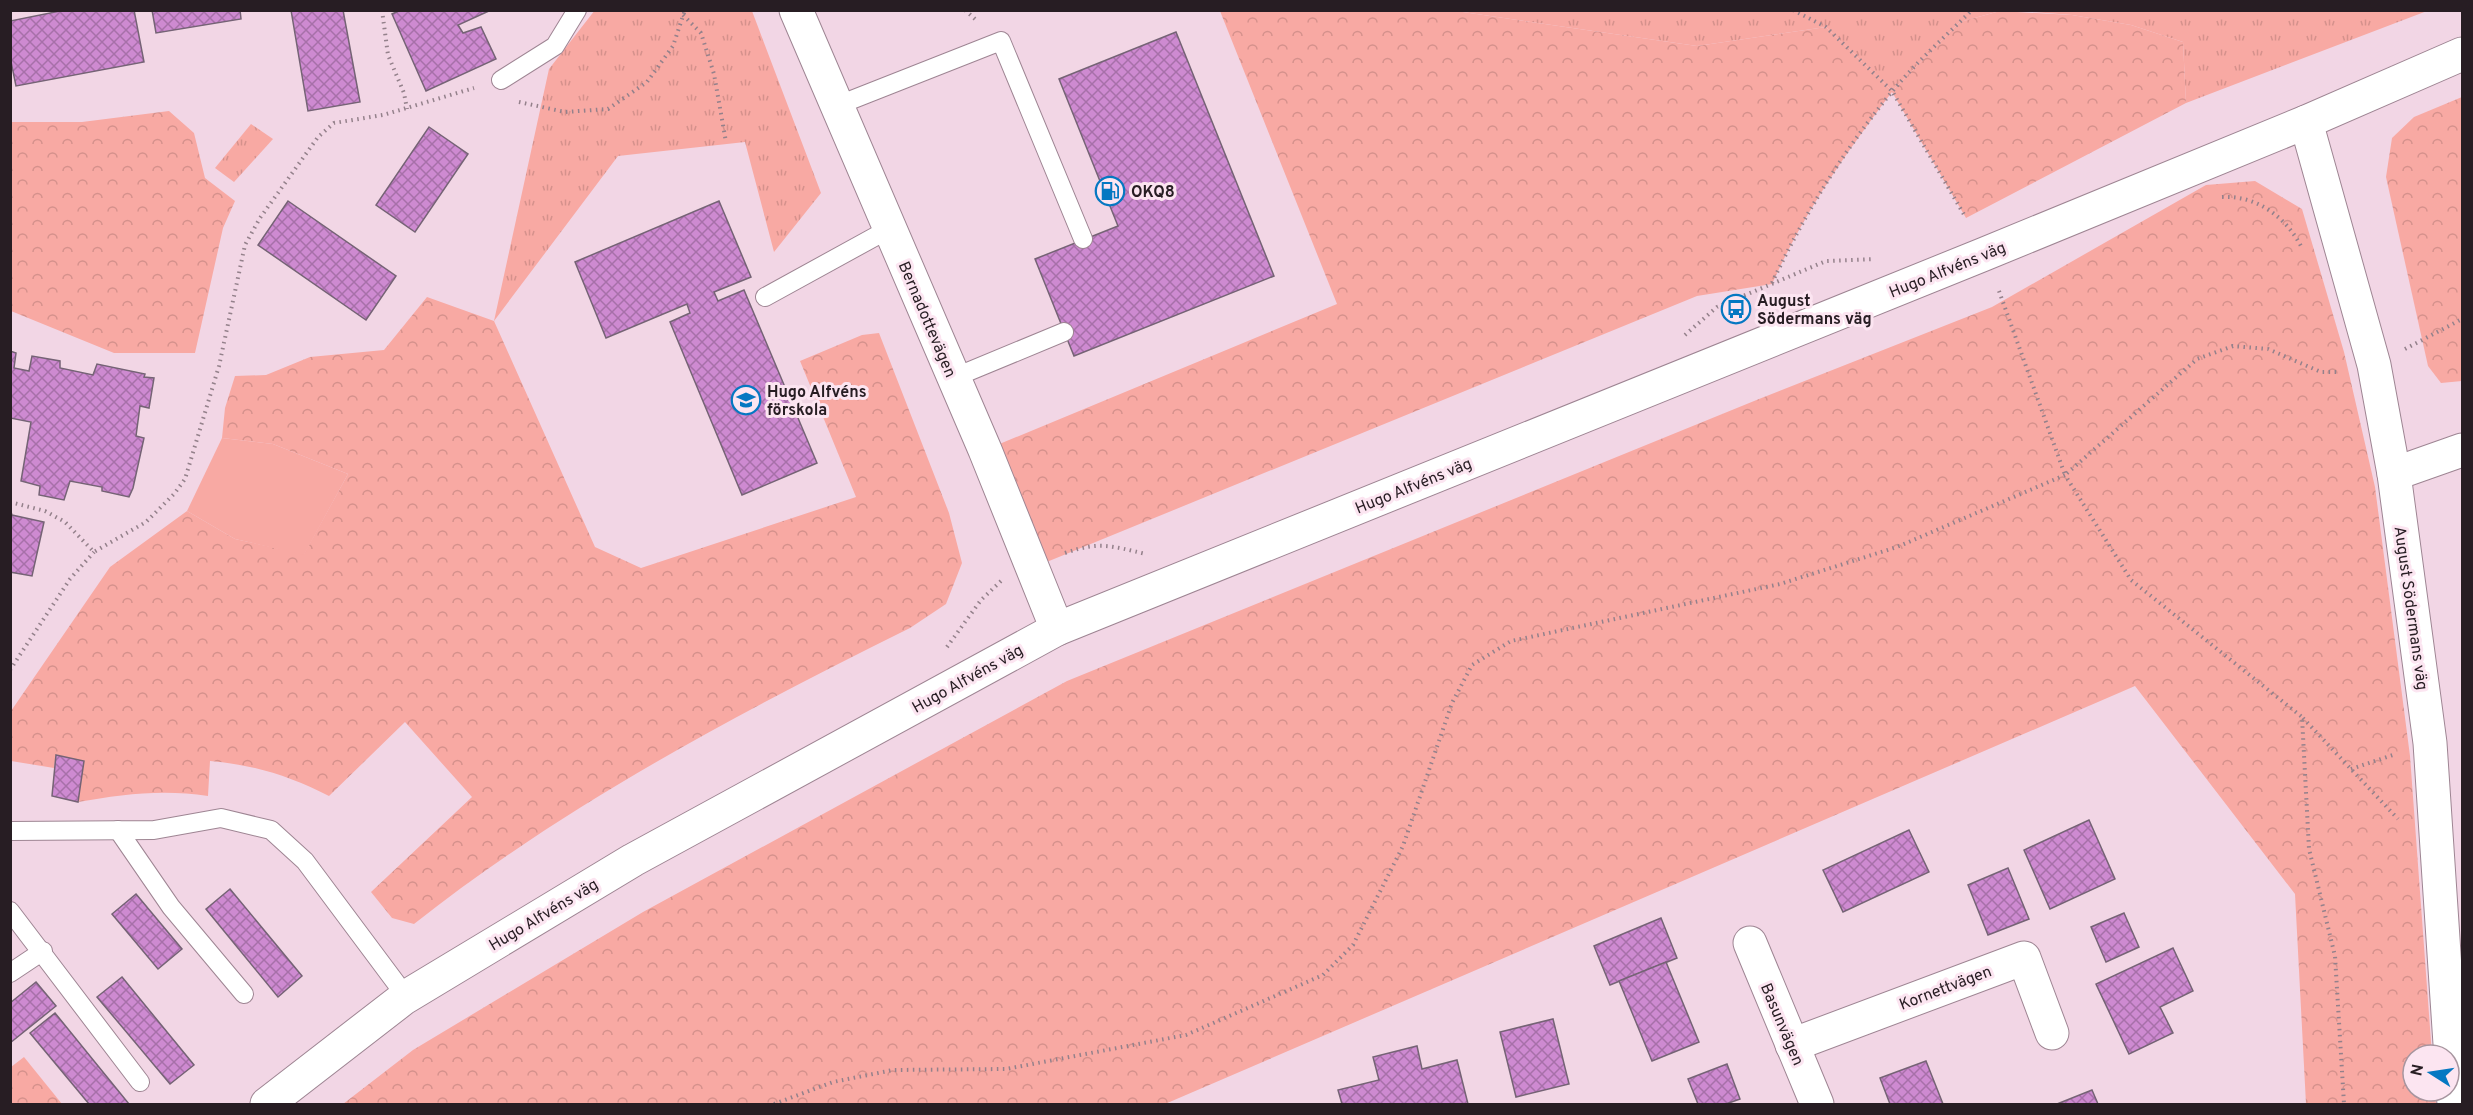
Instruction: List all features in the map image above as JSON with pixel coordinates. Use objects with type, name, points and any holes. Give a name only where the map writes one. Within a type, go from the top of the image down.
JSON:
[{"type":"street","name":"Bernadottevägen","points":[[796,10],[1057,629]]},
{"type":"street","name":"Hugo Alfvéns väg","points":[[267,1104],[404,998],[633,860],[1057,629],[2306,122],[2463,54]]},
{"type":"street","name":"August Södermans väg","points":[[2306,122],[2374,365],[2394,474],[2430,743],[2454,1104]]},
{"type":"street","points":[[2394,474],[2463,450]]},
{"type":"street","name":"Basunvägen","points":[[1750,943],[1817,1104]]},
{"type":"street","name":"Kornettvägen","points":[[1792,1045],[2024,958],[2052,1033]]},
{"type":"lane","points":[[501,80],[555,46],[577,10]]},
{"type":"lane","points":[[837,106],[1001,41],[1083,239]]},
{"type":"lane","points":[[765,297],[889,229]]},
{"type":"lane","points":[[953,378],[1064,332]]},
{"type":"lane","points":[[10,831],[154,830],[221,818],[271,830],[305,861],[396,983],[404,998]]},
{"type":"lane","points":[[118,831],[171,907],[244,994]]},
{"type":"lane","points":[[10,911],[43,951],[140,1082]]},
{"type":"lane","points":[[10,973],[43,951]]},
{"type":"path","points":[[382,10],[388,55],[404,93],[406,109]]},
{"type":"path","points":[[1793,10],[1826,27],[1892,91],[1966,218]]},
{"type":"path","points":[[1772,284],[1791,243],[1834,170],[1892,91],[1971,10]]},
{"type":"path","points":[[513,100],[565,112],[608,109],[647,82],[673,46],[684,13]]},
{"type":"path","points":[[684,13],[701,33],[714,74],[726,142]]},
{"type":"path","points":[[10,670],[70,579],[94,552],[146,522],[174,494],[185,479],[219,366],[245,245],[286,179],[318,137],[334,123],[406,109],[501,80]]},
{"type":"path","points":[[466,91],[476,92]]},
{"type":"path","points":[[2219,197],[2240,200],[2274,212],[2295,234],[2304,252]]},
{"type":"path","points":[[1999,291],[2065,475],[2130,580],[2302,717],[2399,820]]},
{"type":"path","points":[[774,1104],[833,1082],[893,1070],[1006,1069],[1186,1035],[1323,975],[1353,945],[1403,846],[1452,703],[1472,665],[1511,640],[1780,584],[1886,550],[2065,475],[2197,359],[2233,345],[2268,349],[2321,372],[2339,372],[2374,365],[2463,319]]},
{"type":"path","points":[[2336,361],[2339,372]]},
{"type":"path","points":[[10,502],[45,511],[65,522],[94,552]]},
{"type":"path","points":[[2302,717],[2309,849],[2335,956],[2344,1104]]},
{"type":"path","points":[[2351,770],[2430,743]]},
{"type":"green space","points":[[595,10],[752,11],[821,193],[774,252],[745,142],[618,156],[494,321],[549,69]]},
{"type":"green space","points":[[1220,11],[1456,11],[1697,46],[1826,27],[1892,91],[1960,22],[2000,11],[2072,15],[2131,25],[2183,42],[2186,103],[1966,218],[1892,92],[1826,185],[1798,232],[1772,284],[1697,296],[1032,568],[985,450],[1337,304]]},
{"type":"green space","points":[[1456,11],[2000,11],[1960,22],[1892,91],[1826,27],[1697,46]]},
{"type":"green space","points":[[2020,11],[2427,11],[2186,103],[2183,42],[2131,25],[2072,15]]},
{"type":"green space","points":[[2462,97],[2462,381],[2441,383],[2428,366],[2386,177],[2392,138],[2414,117]]},
{"type":"green space","points":[[169,111],[194,133],[205,178],[235,201],[223,228],[195,353],[114,353],[11,311],[11,122],[82,122]]},
{"type":"green space","points":[[251,124],[273,139],[234,182],[215,168]]},
{"type":"green space","points":[[2255,181],[2302,209],[2344,352],[2375,487],[2410,756],[2431,1043],[2401,1043],[2401,1103],[2436,1104],[2306,1104],[2295,894],[2135,686],[1165,1104],[343,1104],[413,1050],[643,912],[1067,681],[1759,399],[1992,307],[2206,185]]},
{"type":"green space","points":[[427,297],[494,321],[595,547],[641,568],[856,497],[800,361],[862,335],[879,333],[949,513],[962,563],[946,604],[910,628],[717,728],[592,800],[472,880],[414,924],[392,918],[371,892],[472,797],[405,722],[329,796],[271,772],[210,761],[208,796],[143,793],[78,802],[83,761],[56,755],[54,768],[11,761],[11,711],[110,567],[187,511],[235,539],[304,554],[348,474],[273,444],[222,438],[225,408],[235,376],[266,375],[310,357],[384,350]]},
{"type":"green space","points":[[222,438],[273,444],[348,474],[304,555],[235,539],[187,511]]},
{"type":"green space","points":[[24,1057],[62,1104],[11,1104],[11,1067]]},
{"type":"building","points":[[65,10],[134,10],[144,62],[16,86],[10,57],[10,21]]},
{"type":"building","points":[[152,10],[240,10],[241,19],[156,33]]},
{"type":"building","points":[[291,10],[343,10],[360,102],[308,111]]},
{"type":"building","points":[[401,10],[491,10],[458,25],[463,33],[481,27],[496,59],[426,91],[392,14]]},
{"type":"building","points":[[1176,32],[1274,276],[1074,356],[1035,259],[1118,226],[1059,79]]},
{"type":"building","points":[[429,127],[468,154],[415,232],[376,205]]},
{"type":"building","points":[[288,201],[396,276],[366,320],[258,245]]},
{"type":"building","name":"Hugo Alfvéns förskola","points":[[719,201],[751,277],[714,292],[718,301],[744,290],[817,463],[742,495],[670,322],[690,313],[687,304],[606,338],[575,262]]},
{"type":"building","points":[[10,351],[16,353],[14,368],[29,371],[32,356],[60,361],[60,368],[93,375],[97,364],[154,378],[149,408],[140,406],[136,436],[144,438],[129,497],[102,491],[102,487],[70,481],[64,500],[39,495],[40,486],[21,481],[31,422],[10,418]]},
{"type":"building","points":[[10,509],[12,515],[44,522],[32,576],[10,572]]},
{"type":"building","points":[[56,755],[84,761],[78,802],[52,796]]},
{"type":"building","points":[[2089,820],[2115,879],[2050,909],[2024,850]]},
{"type":"building","points":[[1909,830],[1929,872],[1843,912],[1823,870]]},
{"type":"building","points":[[2008,868],[2029,919],[1988,935],[1968,885]]},
{"type":"building","points":[[230,889],[302,976],[278,997],[206,909]]},
{"type":"building","points":[[136,894],[182,949],[158,969],[112,914]]},
{"type":"building","points":[[2124,913],[2139,947],[2106,962],[2091,927]]},
{"type":"building","points":[[1661,918],[1677,958],[1610,985],[1594,946]]},
{"type":"building","points":[[2173,948],[2193,991],[2160,1007],[2173,1033],[2129,1054],[2096,984]]},
{"type":"building","points":[[1666,962],[1699,1042],[1652,1061],[1619,981]]},
{"type":"building","points":[[122,977],[194,1065],[170,1084],[97,997]]},
{"type":"building","points":[[36,982],[56,1006],[10,1043],[10,1003]]},
{"type":"building","points":[[55,1013],[129,1104],[89,1104],[30,1033]]},
{"type":"building","points":[[1553,1019],[1569,1084],[1516,1097],[1500,1032]]},
{"type":"building","points":[[1417,1046],[1422,1069],[1457,1060],[1468,1104],[1342,1104],[1338,1090],[1379,1080],[1373,1057]]},
{"type":"building","points":[[1926,1061],[1943,1104],[1890,1104],[1880,1078]]},
{"type":"building","points":[[1727,1064],[1740,1099],[1726,1104],[1698,1104],[1688,1079]]},
{"type":"building","points":[[2092,1090],[2098,1104],[2057,1104]]},
{"type":"place","name":"OKQ8","points":[[1110,191]]},
{"type":"place","name":"August Södermans väg","points":[[1736,309]]},
{"type":"place","name":"Hugo Alfvéns förskola","points":[[746,400]]}]
